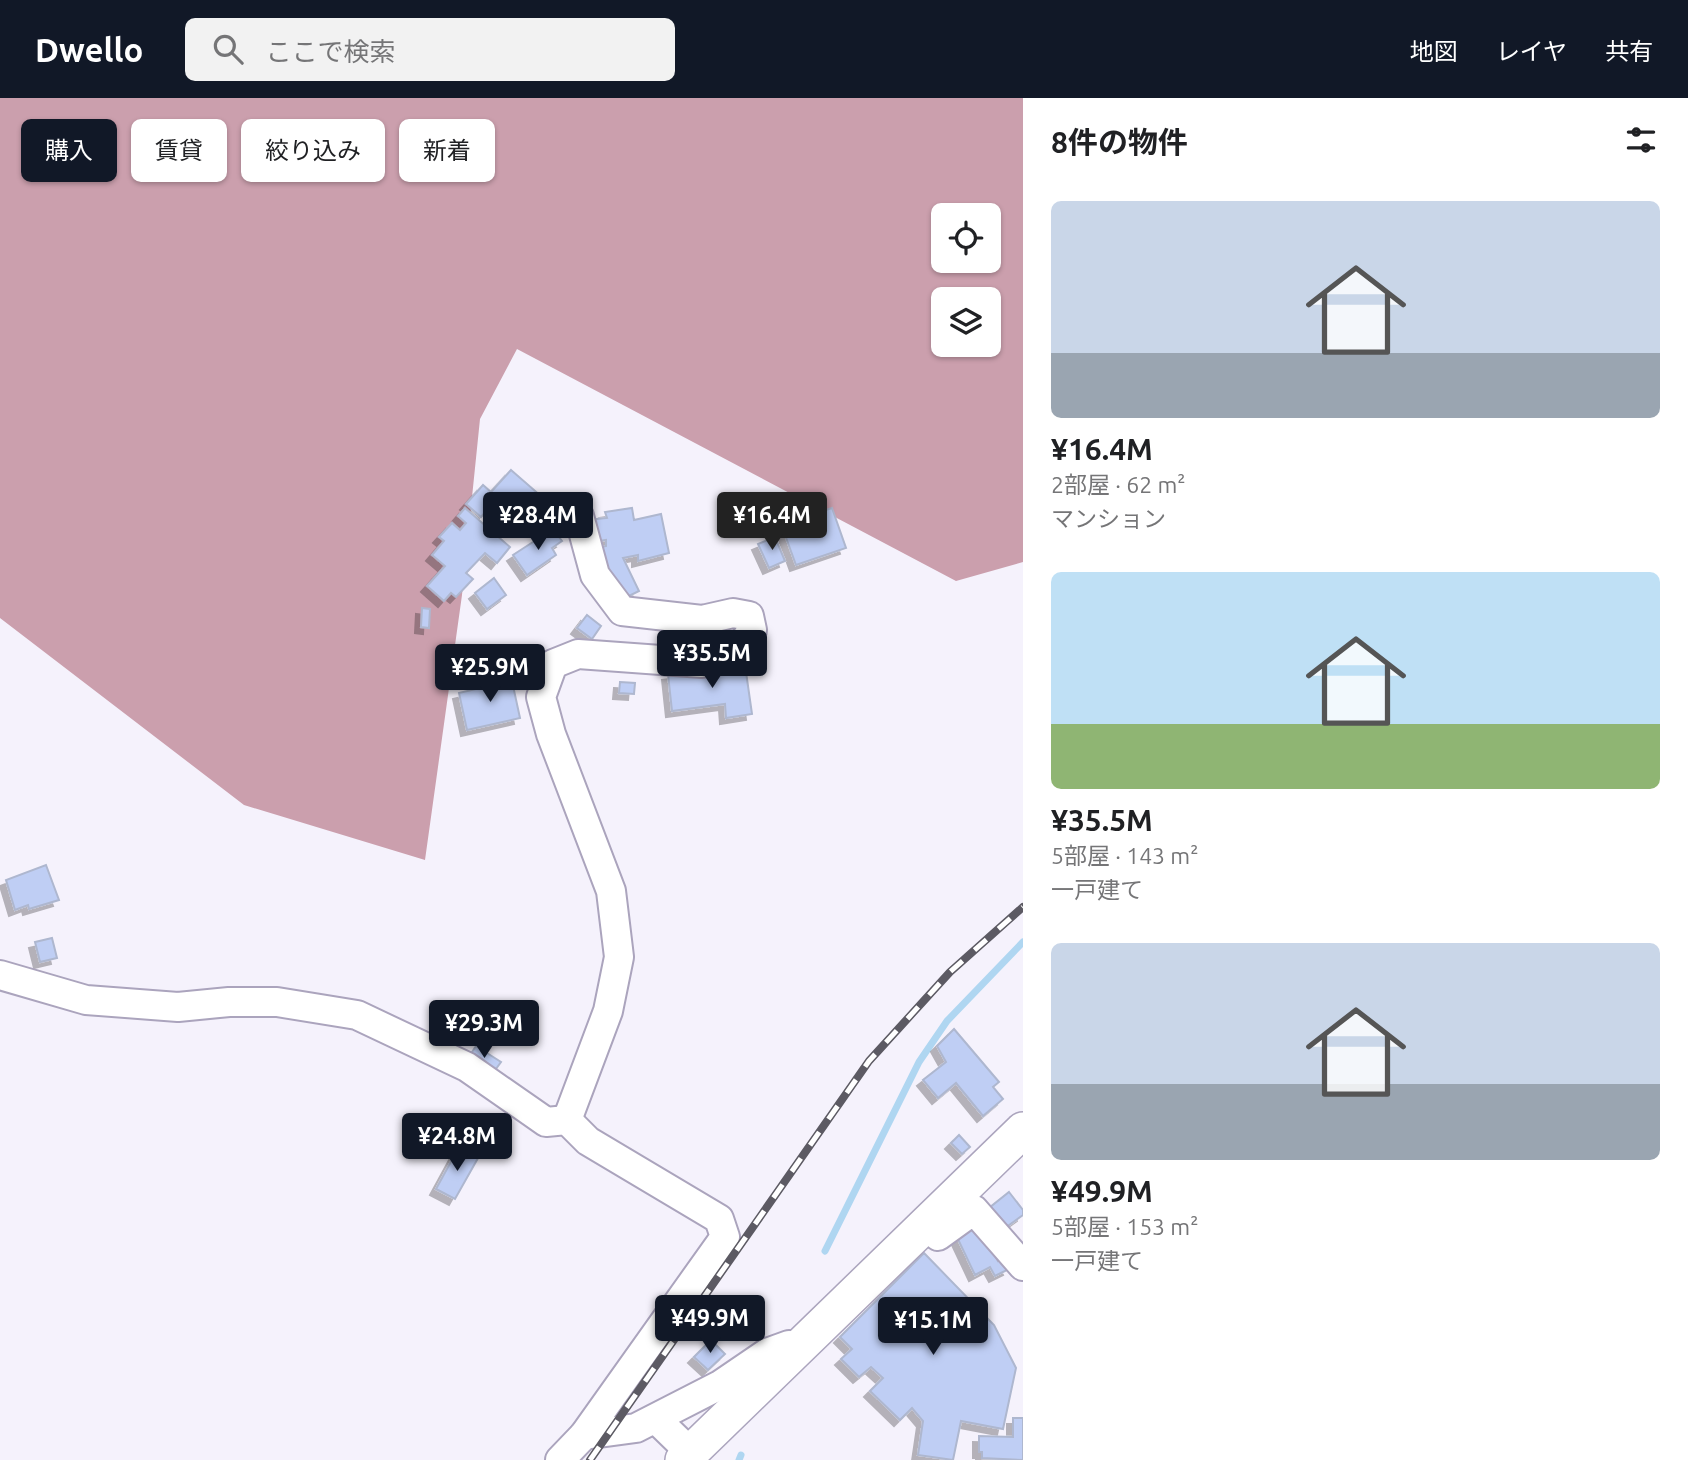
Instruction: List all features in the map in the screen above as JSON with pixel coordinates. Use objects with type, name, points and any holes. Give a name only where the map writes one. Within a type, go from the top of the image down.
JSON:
[{"type":"street","points":[[567,1121],[608,1011],[619,957],[611,891],[551,734],[541,697],[553,664],[578,654],[702,663],[744,642],[752,630],[749,616],[733,613],[702,620],[622,611],[595,575],[579,516]]},
{"type":"street","points":[[0,975],[86,1000],[178,1007],[229,1002],[277,1002],[357,1015],[467,1066],[546,1122],[567,1121],[588,1141],[719,1219],[725,1237],[584,1435],[560,1460]]},
{"type":"street","points":[[656,1419],[687,1456],[796,1348],[1018,1139]]},
{"type":"street","points":[[926,1224],[938,1236],[974,1210],[1023,1266]]},
{"type":"street","points":[[584,1435],[636,1428],[720,1385],[777,1348],[789,1345],[796,1348]]},
{"type":"shaded area","points":[[0,98],[1023,98],[1023,562],[956,581],[517,349],[480,419],[462,595],[425,860],[244,805],[0,618]]},
{"type":"building","points":[[511,470],[557,510],[549,519],[542,514],[528,529],[515,518],[510,523],[498,512],[503,506],[496,500],[481,517],[466,504],[483,485],[491,492]]},
{"type":"building","points":[[465,508],[510,547],[497,563],[485,553],[466,573],[473,579],[456,597],[451,593],[444,601],[427,586],[445,566],[432,555],[444,541],[439,537],[452,523],[460,530],[466,523],[458,516]]},
{"type":"building","points":[[632,508],[634,520],[661,514],[669,553],[638,561],[638,555],[623,558],[639,591],[623,599],[601,560],[598,548],[606,546],[606,540],[591,542],[588,520],[607,518],[605,512]]},
{"type":"building","points":[[832,508],[846,548],[796,565],[784,532],[819,523],[816,513]]},
{"type":"building","points":[[553,529],[562,541],[552,548],[556,555],[527,575],[513,555]]},
{"type":"building","points":[[775,537],[785,561],[769,568],[758,544]]},
{"type":"building","points":[[494,578],[506,595],[487,609],[475,593]]},
{"type":"building","points":[[422,608],[430,609],[429,628],[421,627]]},
{"type":"building","points":[[587,615],[601,626],[592,639],[577,628]]},
{"type":"building","points":[[745,665],[752,714],[726,718],[725,704],[672,711],[668,674]]},
{"type":"building","points":[[504,676],[505,682],[512,681],[520,718],[467,730],[459,693],[480,688],[478,681]]},
{"type":"building","points":[[620,682],[635,683],[634,694],[619,693]]},
{"type":"building","points":[[46,865],[59,900],[29,909],[28,905],[15,910],[6,880]]},
{"type":"building","points":[[52,938],[57,958],[40,962],[35,942]]},
{"type":"building","points":[[954,1029],[999,1082],[993,1087],[1003,1099],[983,1116],[956,1083],[938,1098],[923,1080],[946,1062],[937,1046]]},
{"type":"building","points":[[476,1046],[501,1062],[493,1073],[468,1058]]},
{"type":"building","points":[[959,1135],[970,1147],[962,1154],[951,1143]]},
{"type":"building","points":[[459,1147],[478,1158],[455,1199],[436,1189]]},
{"type":"building","points":[[1009,1192],[1023,1210],[1023,1215],[1005,1228],[989,1208]]},
{"type":"building","points":[[978,1224],[998,1261],[1003,1258],[1009,1269],[995,1276],[990,1267],[975,1275],[956,1235]]},
{"type":"building","points":[[924,1253],[994,1325],[1016,1368],[1003,1429],[961,1421],[953,1460],[918,1455],[923,1421],[912,1408],[900,1420],[870,1391],[883,1378],[871,1367],[859,1377],[841,1359],[852,1349],[840,1337]]},
{"type":"building","points":[[711,1340],[725,1354],[708,1370],[694,1357]]},
{"type":"building","points":[[1013,1418],[1023,1418],[1023,1460],[982,1458],[982,1452],[979,1452],[979,1436],[1013,1437]]},
{"type":"waterway","points":[[825,1251],[919,1062],[947,1021],[1023,942]]},
{"type":"waterway","points":[[739,1460],[741,1455]]},
{"type":"railway","points":[[590,1460],[869,1061],[950,972],[1023,907]]}]
